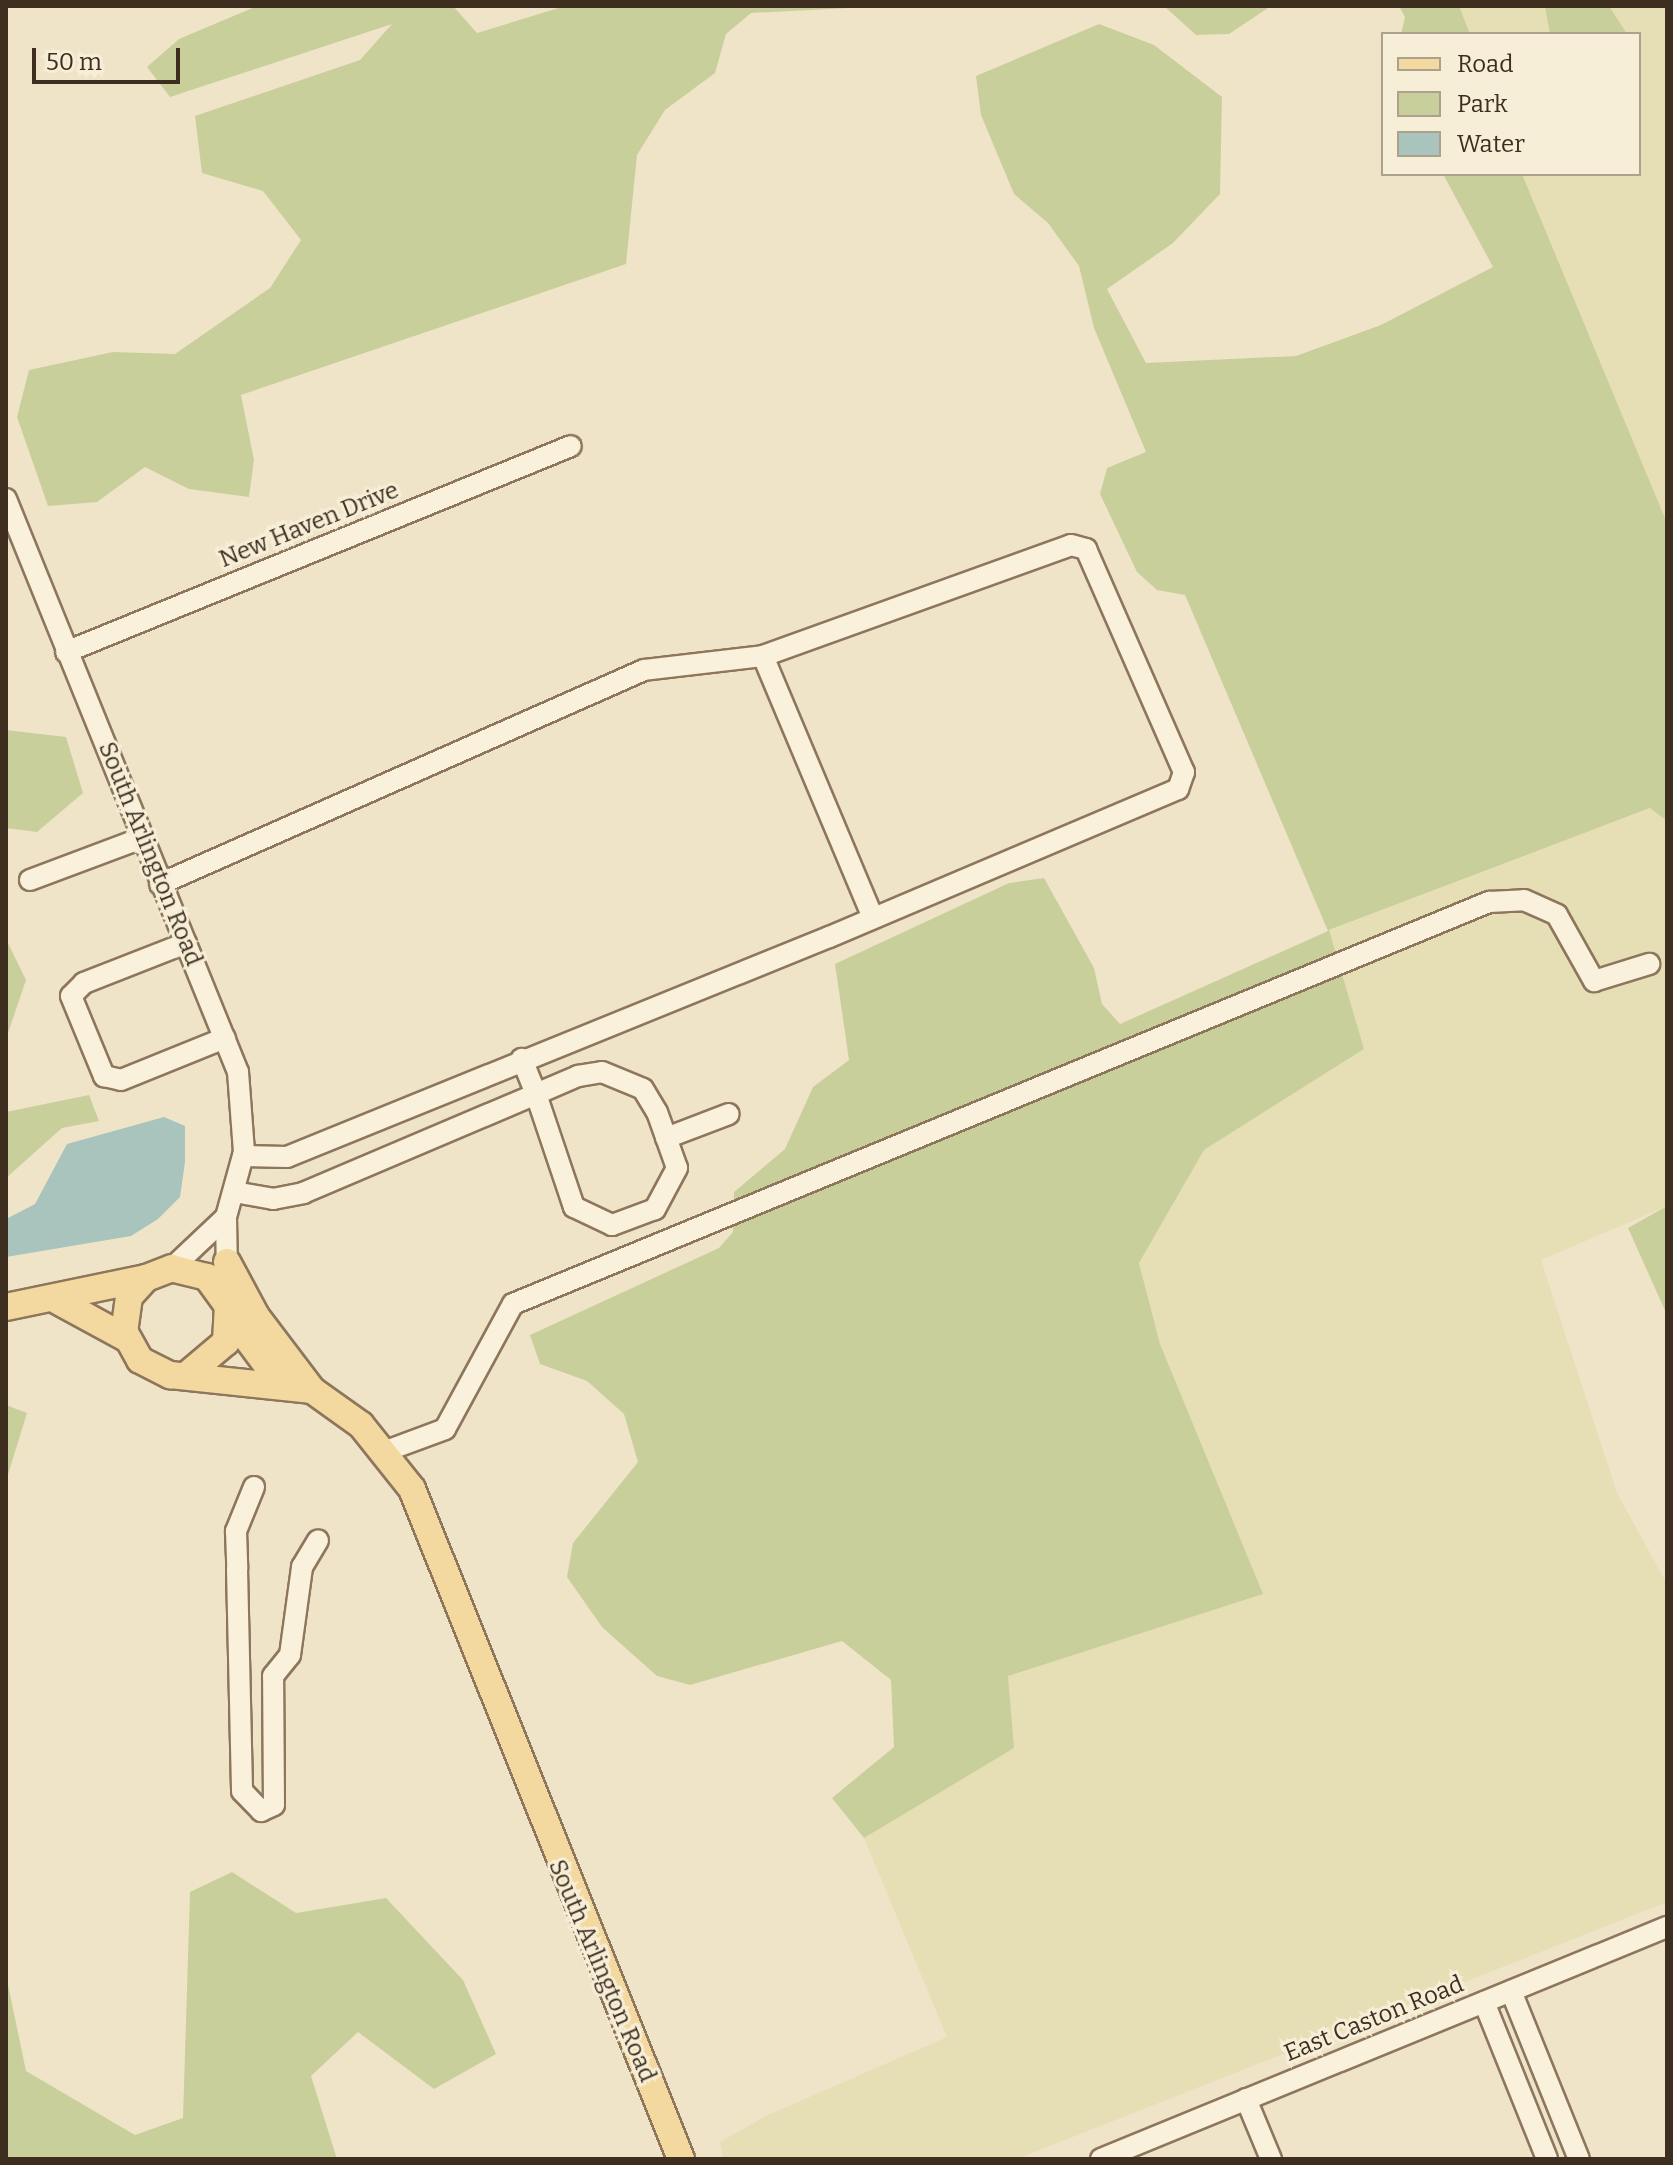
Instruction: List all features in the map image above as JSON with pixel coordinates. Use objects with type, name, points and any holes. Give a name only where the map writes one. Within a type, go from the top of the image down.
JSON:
[{"type":"main road","points":[[227,1262],[256,1316],[305,1372],[312,1390]]},
{"type":"main road","points":[[6,1307],[58,1301],[172,1268],[207,1277],[280,1383]]},
{"type":"main road","points":[[126,1338],[129,1297],[146,1278]]},
{"type":"main road","points":[[58,1301],[126,1338],[154,1370],[280,1383],[312,1390]]},
{"type":"main road","points":[[188,1374],[217,1356],[228,1310]]},
{"type":"main road","name":"South Arlington Road","points":[[312,1390],[386,1451],[412,1489],[681,2159]]},
{"type":"street","name":"New Haven Drive","points":[[66,652],[571,446]]},
{"type":"street","name":"South Arlington Road","points":[[6,499],[238,1072],[243,1156],[226,1217],[228,1310]]},
{"type":"street","points":[[160,884],[644,670],[763,656],[1071,545],[1086,549],[1184,772],[1178,789],[873,918],[287,1157],[243,1156]]},
{"type":"street","points":[[763,656],[873,918]]},
{"type":"street","points":[[30,880],[142,838]]},
{"type":"street","points":[[386,1451],[445,1429],[513,1304],[1489,902],[1524,900],[1557,915],[1594,981],[1649,964]]},
{"type":"street","points":[[186,943],[84,983],[71,996],[104,1076],[121,1080],[225,1038]]},
{"type":"street","points":[[234,1192],[273,1199],[303,1193],[536,1094],[578,1076],[623,1075],[643,1089],[677,1168],[655,1209],[612,1225],[590,1220],[574,1207],[536,1094],[522,1059]]},
{"type":"street","points":[[666,1138],[729,1114]]},
{"type":"street","name":"South Arlington Road","points":[[172,1268],[226,1217]]},
{"type":"street","points":[[254,1487],[236,1531],[242,1791],[261,1811],[274,1805],[273,1676],[290,1655],[302,1567],[318,1540]]},
{"type":"street","name":"East Caston Road","points":[[1101,2159],[1667,1927]]},
{"type":"street","points":[[1511,1991],[1579,2159]]},
{"type":"street","points":[[1484,2002],[1547,2159]]},
{"type":"street","points":[[1246,2099],[1271,2159]]},
{"type":"shaded area","points":[[1459,6],[1667,6],[1667,523],[1523,176],[1641,176],[1641,32],[1469,32]]},
{"type":"shaded area","points":[[1651,808],[1667,821],[1667,1206],[1541,1260],[1617,1493],[1667,1584],[1667,1902],[1017,2159],[723,2159],[720,2142],[766,2116],[947,2037],[864,1838],[1013,1748],[1008,1676],[1262,1594],[1160,1344],[1139,1263],[1204,1150],[1364,1049],[1328,931]]},
{"type":"green space","points":[[257,6],[453,6],[477,33],[565,6],[889,6],[751,13],[726,34],[715,73],[665,110],[637,155],[626,264],[241,395],[254,460],[249,497],[189,489],[145,467],[97,502],[48,506],[17,417],[29,370],[113,352],[175,354],[270,288],[301,240],[263,191],[202,173],[195,116],[360,60],[392,24],[170,97],[147,67],[179,39]]},
{"type":"green space","points":[[1164,6],[1271,6],[1229,34],[1196,35]]},
{"type":"green space","points":[[1399,6],[1459,6],[1469,32],[1401,32],[1405,17]]},
{"type":"green space","points":[[1545,6],[1609,6],[1626,32],[1550,32]]},
{"type":"green space","points":[[1099,24],[1154,45],[1222,97],[1220,194],[1173,243],[1107,289],[1146,363],[1296,356],[1381,325],[1493,267],[1444,176],[1523,176],[1667,523],[1667,821],[1650,808],[1329,930],[1364,1049],[1204,1150],[1139,1263],[1160,1344],[1263,1594],[1008,1676],[1014,1748],[864,1838],[832,1798],[894,1747],[891,1680],[842,1641],[690,1685],[657,1676],[602,1627],[567,1577],[573,1543],[638,1462],[624,1414],[587,1381],[540,1364],[530,1335],[719,1248],[733,1232],[734,1192],[785,1149],[813,1087],[849,1060],[835,964],[1009,883],[1044,878],[1094,968],[1102,1004],[1120,1024],[1328,931],[1185,595],[1157,590],[1137,572],[1100,494],[1107,468],[1146,452],[1094,328],[1079,266],[1048,223],[1014,194],[981,115],[976,76]]},
{"type":"green space","points":[[6,730],[66,737],[83,793],[37,832],[6,828]]},
{"type":"green space","points":[[6,939],[26,980],[6,1039]]},
{"type":"green space","points":[[89,1095],[99,1121],[62,1128],[6,1178],[6,1112]]},
{"type":"green space","points":[[1667,1206],[1667,1315],[1628,1228]]},
{"type":"green space","points":[[6,1405],[27,1413],[6,1481]]},
{"type":"green space","points":[[232,1872],[296,1913],[386,1898],[463,1980],[496,2054],[434,2089],[358,2032],[311,2076],[337,2159],[6,2159],[6,1975],[26,2071],[135,2135],[183,2118],[190,1892]]},
{"type":"water","points":[[164,1117],[185,1126],[185,1162],[180,1197],[158,1219],[131,1236],[6,1257],[6,1219],[35,1204],[67,1144]]}]
